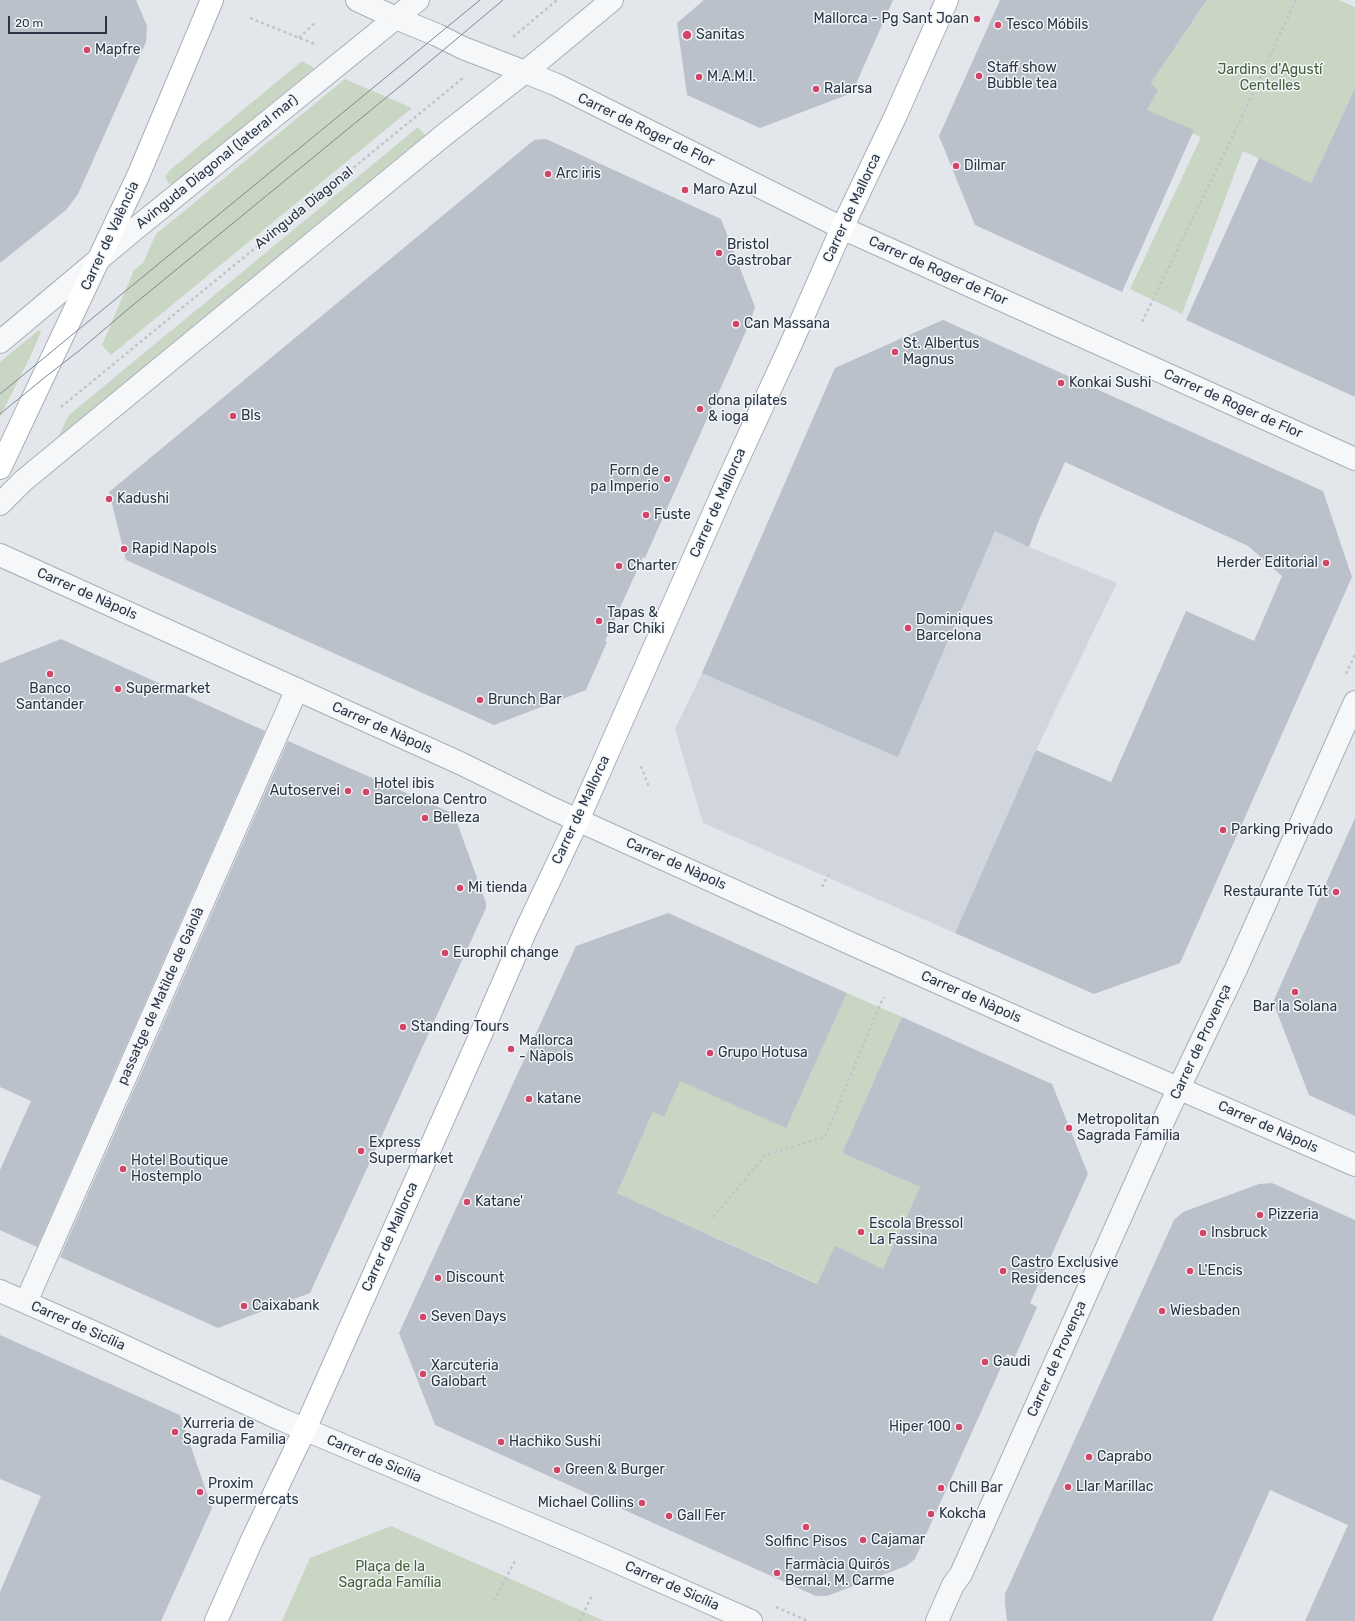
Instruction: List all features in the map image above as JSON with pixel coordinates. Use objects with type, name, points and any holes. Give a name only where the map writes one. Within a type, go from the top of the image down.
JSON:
[{"type":"main road","name":"Carrer de València","points":[[0,468],[12,446],[97,261],[138,176],[212,0]]},
{"type":"main road","name":"Carrer de Mallorca","points":[[216,1621],[305,1429],[525,932],[578,820],[726,485],[791,344],[842,228],[896,115],[947,0]]},
{"type":"street","points":[[357,0],[396,18]]},
{"type":"street","name":"Avinguda Diagonal (lateral mar)","points":[[0,342],[97,261],[418,0]]},
{"type":"street","points":[[0,504],[23,481],[438,140],[525,72],[612,0]]},
{"type":"street","name":"Carrer de Roger de Flor","points":[[396,18],[488,58],[557,85],[842,228],[1355,459]]},
{"type":"street","name":"Carrer de Nàpols","points":[[0,555],[462,764],[578,820],[854,945],[1065,1039],[1355,1165]]},
{"type":"street","name":"passatge de Matilde de Gaiolà","points":[[26,1302],[297,689]]},
{"type":"street","name":"Carrer de Provença","points":[[937,1621],[967,1559],[1179,1088],[1239,962],[1355,702]]},
{"type":"street","name":"Carrer de Sicília","points":[[0,1291],[278,1418],[581,1546],[750,1621]]},
{"type":"path","name":"Avinguda Diagonal","points":[[56,411],[557,0]]},
{"type":"path","points":[[1142,322],[1229,144],[1296,0]]},
{"type":"path","points":[[250,18],[318,46]]},
{"type":"path","points":[[299,38],[316,22]]},
{"type":"path","points":[[641,766],[649,786]]},
{"type":"path","points":[[822,887],[829,874]]},
{"type":"path","points":[[713,1217],[766,1155],[825,1137],[884,997]]},
{"type":"path","points":[[494,1601],[516,1559]]},
{"type":"path","points":[[580,1621],[592,1595]]},
{"type":"shaded area","name":"Dominiques Barcelona","points":[[943,320],[1100,390],[1065,462],[1038,522],[1029,547],[1117,583],[1036,750],[955,933],[703,823],[675,729],[702,673],[835,368]]},
{"type":"green space","name":"Jardins d'Agustí Centelles","points":[[1207,0],[1339,0],[1355,7],[1355,88],[1311,183],[1243,151],[1182,314],[1130,289],[1201,137],[1145,114],[1157,90],[1151,83]]},
{"type":"green space","points":[[302,61],[314,68],[174,183],[169,184],[165,177],[170,170]]},
{"type":"green space","points":[[345,79],[412,108],[111,355],[102,345],[134,270],[143,263],[156,234]]},
{"type":"green space","points":[[418,127],[425,135],[58,437],[69,415]]},
{"type":"green space","points":[[39,330],[41,332],[30,357],[0,417],[0,362]]},
{"type":"green space","points":[[847,993],[902,1017],[842,1153],[920,1187],[867,1306],[617,1193],[674,1065],[792,1114]]},
{"type":"green space","name":"Plaça de la Sagrada Família","points":[[391,1526],[604,1621],[282,1621],[310,1558]]},
{"type":"building","points":[[0,0],[136,0],[147,26],[146,42],[78,194],[66,210],[0,263]]},
{"type":"building","points":[[704,0],[893,0],[852,93],[760,128],[687,95],[677,23]]},
{"type":"building","points":[[1000,0],[1207,0],[1151,83],[1158,90],[1147,110],[1194,130],[1122,292],[975,225],[939,136]]},
{"type":"building","points":[[1355,88],[1355,397],[1186,320],[1259,158],[1311,183]]},
{"type":"building","points":[[546,139],[721,219],[755,307],[751,320],[645,558],[643,557],[605,641],[607,642],[586,690],[494,725],[126,560],[109,492],[534,140]]},
{"type":"building","points":[[943,320],[1323,491],[1352,577],[1180,963],[1094,994],[955,933],[1036,750],[1111,782],[1186,611],[1254,641],[1282,576],[1248,546],[1065,462],[1038,522],[1029,547],[995,531],[898,757],[702,673],[835,368]]},
{"type":"building","points":[[61,639],[265,731],[37,1247],[0,1230],[0,1170],[31,1101],[0,1087],[0,663]]},
{"type":"building","points":[[288,741],[454,814],[486,903],[486,908],[310,1293],[218,1328],[60,1257]]},
{"type":"building","points":[[1355,818],[1355,1116],[1309,1095],[1273,1002]]},
{"type":"building","points":[[668,913],[847,993],[786,1128],[680,1081],[664,1117],[653,1112],[617,1193],[817,1284],[835,1246],[883,1269],[920,1187],[842,1153],[902,1017],[1052,1084],[1088,1174],[1030,1303],[1037,1307],[1015,1357],[1007,1354],[915,1559],[906,1566],[827,1596],[816,1596],[435,1425],[399,1333],[576,946]]},
{"type":"building","points":[[1272,1183],[1355,1220],[1355,1621],[1305,1621],[1348,1525],[1270,1490],[1212,1621],[1007,1621],[1005,1594],[1174,1220],[1183,1212],[1259,1184]]},
{"type":"building","points":[[0,1335],[180,1415],[212,1508],[161,1621],[0,1621],[0,1592],[41,1496],[0,1479]]},
{"type":"tram line","points":[[0,394],[480,0]]},
{"type":"tram line","points":[[0,414],[80,350],[503,0]]},
{"type":"place","name":"Mallorca - Pg Sant Joan","points":[[977,19]]},
{"type":"place","name":"Tesco Móbils","points":[[998,25]]},
{"type":"place","name":"Sanitas","points":[[687,35]]},
{"type":"place","name":"Mapfre","points":[[87,50]]},
{"type":"place","name":"Staff show Bubble tea","points":[[979,76]]},
{"type":"place","name":"M.A.M.I.","points":[[699,77]]},
{"type":"place","name":"Ralarsa","points":[[816,89]]},
{"type":"place","name":"Dilmar","points":[[956,166]]},
{"type":"place","name":"Arc iris","points":[[548,174]]},
{"type":"place","name":"Maro Azul","points":[[685,190]]},
{"type":"place","name":"Bristol Gastrobar","points":[[719,253]]},
{"type":"place","name":"Can Massana","points":[[736,324]]},
{"type":"place","name":"St. Albertus Magnus","points":[[895,352]]},
{"type":"place","name":"Konkai Sushi","points":[[1061,383]]},
{"type":"place","name":"dona pilates & ioga","points":[[700,409]]},
{"type":"place","name":"Bls","points":[[233,416]]},
{"type":"place","name":"Forn de pa Imperio","points":[[667,479]]},
{"type":"place","name":"Kadushi","points":[[109,499]]},
{"type":"place","name":"Fuste","points":[[646,515]]},
{"type":"place","name":"Rapid Napols","points":[[124,549]]},
{"type":"place","name":"Herder Editorial","points":[[1326,563]]},
{"type":"place","name":"Charter","points":[[619,566]]},
{"type":"place","name":"Tapas & Bar Chiki","points":[[599,621]]},
{"type":"place","name":"Dominiques Barcelona","points":[[908,628]]},
{"type":"place","name":"Banco Santander","points":[[50,674]]},
{"type":"place","name":"Supermarket","points":[[118,689]]},
{"type":"place","name":"Brunch Bar","points":[[480,700]]},
{"type":"place","name":"Autoservei","points":[[348,791]]},
{"type":"place","name":"Hotel ibis Barcelona Centro","points":[[366,792]]},
{"type":"place","name":"Belleza","points":[[425,818]]},
{"type":"place","name":"Parking Privado","points":[[1223,830]]},
{"type":"place","name":"Mi tienda","points":[[460,888]]},
{"type":"place","name":"Restaurante Tút","points":[[1336,892]]},
{"type":"place","name":"Europhil change","points":[[445,953]]},
{"type":"place","name":"Bar la Solana","points":[[1295,992]]},
{"type":"place","name":"Standing Tours","points":[[403,1027]]},
{"type":"place","name":"Mallorca - Nàpols","points":[[511,1049]]},
{"type":"place","name":"Grupo Hotusa","points":[[710,1053]]},
{"type":"place","name":"katane","points":[[529,1099]]},
{"type":"place","name":"Metropolitan Sagrada Familia","points":[[1069,1128]]},
{"type":"place","name":"Express Supermarket","points":[[361,1151]]},
{"type":"place","name":"Hotel Boutique Hostemplo","points":[[123,1169]]},
{"type":"place","name":"Katane'","points":[[467,1202]]},
{"type":"place","name":"Pizzeria","points":[[1260,1215]]},
{"type":"place","name":"Escola Bressol La Fassina","points":[[861,1232]]},
{"type":"place","name":"Insbruck","points":[[1203,1233]]},
{"type":"place","name":"Castro Exclusive Residences","points":[[1003,1271]]},
{"type":"place","name":"L'Encis","points":[[1190,1271]]},
{"type":"place","name":"Discount","points":[[438,1278]]},
{"type":"place","name":"Caixabank","points":[[244,1306]]},
{"type":"place","name":"Wiesbaden","points":[[1162,1311]]},
{"type":"place","name":"Seven Days","points":[[423,1317]]},
{"type":"place","name":"Gaudi","points":[[985,1362]]},
{"type":"place","name":"Xarcuteria Galobart","points":[[423,1374]]},
{"type":"place","name":"Hiper 100","points":[[959,1427]]},
{"type":"place","name":"Xurreria de Sagrada Familia","points":[[175,1432]]},
{"type":"place","name":"Hachiko Sushi","points":[[501,1442]]},
{"type":"place","name":"Caprabo","points":[[1089,1457]]},
{"type":"place","name":"Green & Burger","points":[[557,1470]]},
{"type":"place","name":"Llar Marillac","points":[[1068,1487]]},
{"type":"place","name":"Chill Bar","points":[[941,1488]]},
{"type":"place","name":"Proxim supermercats","points":[[200,1492]]},
{"type":"place","name":"Michael Collins","points":[[642,1503]]},
{"type":"place","name":"Kokcha","points":[[931,1514]]},
{"type":"place","name":"Gall Fer","points":[[669,1516]]},
{"type":"place","name":"Solfinc Pisos","points":[[806,1527]]},
{"type":"place","name":"Cajamar","points":[[863,1540]]},
{"type":"place","name":"Farmàcia Quirós Bernal, M. Carme","points":[[777,1573]]}]
